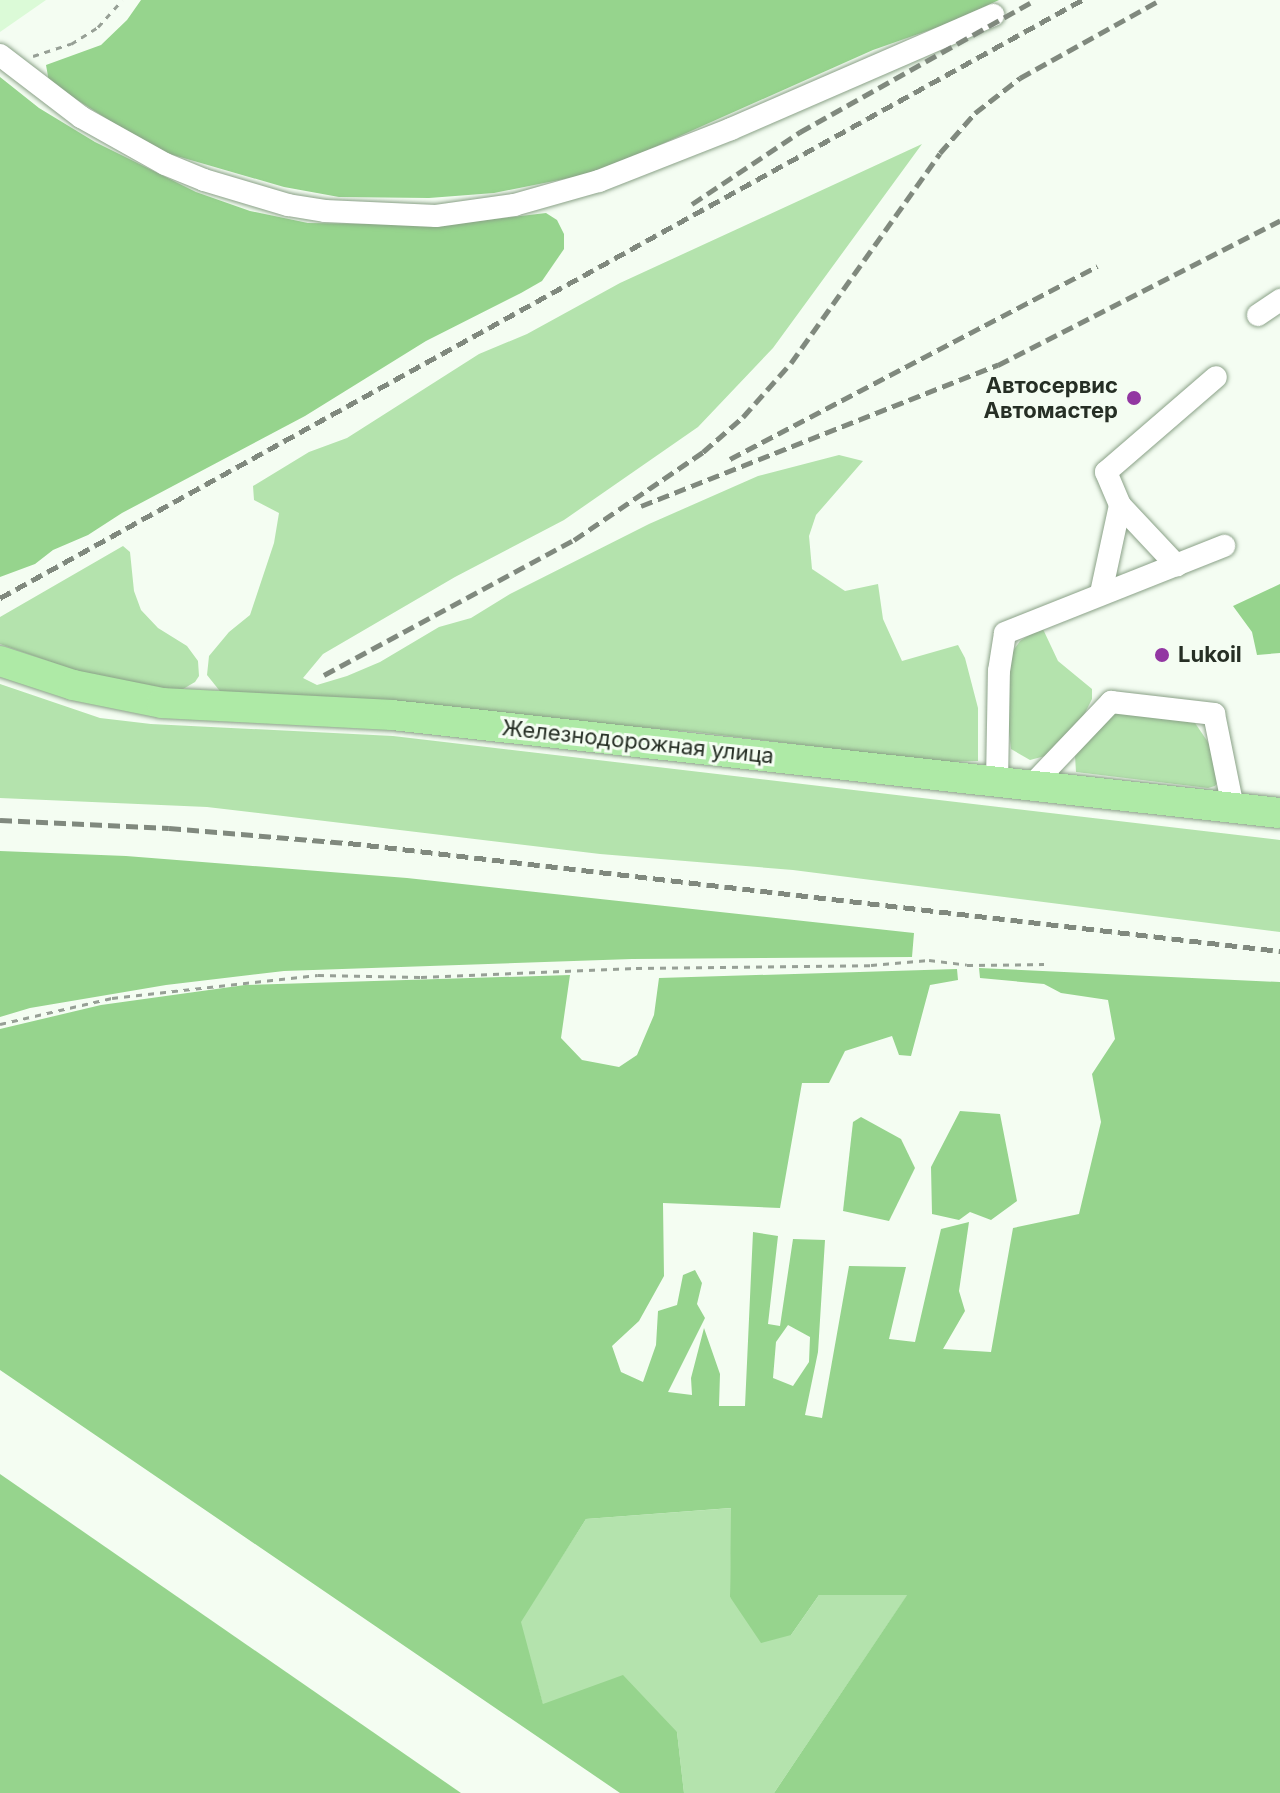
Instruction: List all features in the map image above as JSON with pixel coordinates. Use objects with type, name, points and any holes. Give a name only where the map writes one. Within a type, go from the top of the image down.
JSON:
[{"type":"main road","name":"Железнодорожная улица","points":[[0,661],[73,685],[162,703],[392,715],[1280,813]]},
{"type":"street","points":[[4,59],[94,125],[165,164],[204,180],[288,205],[325,211],[436,216],[514,205],[599,181],[731,129],[993,15]]},
{"type":"street","points":[[1258,315],[1280,300]]},
{"type":"street","points":[[1177,566],[1120,505],[1106,472],[1216,377]]},
{"type":"street","points":[[1101,593],[1120,505]]},
{"type":"street","points":[[997,782],[999,671],[1005,633],[1224,546]]},
{"type":"street","points":[[1032,785],[1111,702],[1214,714],[1233,807]]},
{"type":"path","points":[[4,59],[71,44],[98,27],[122,0]]},
{"type":"path","points":[[0,1024],[112,998],[318,975],[421,977],[636,968],[871,965],[929,960],[967,965],[1044,964]]},
{"type":"shaded area","points":[[0,0],[46,0],[0,32]]},
{"type":"shaded area","points":[[922,144],[773,348],[698,427],[564,520],[455,577],[323,654],[303,678],[317,685],[347,676],[380,662],[439,627],[471,618],[510,594],[649,524],[758,476],[839,455],[863,461],[816,515],[809,536],[812,569],[845,591],[878,584],[883,619],[902,661],[958,645],[965,658],[978,708],[978,761],[941,762],[696,732],[223,695],[207,675],[209,656],[229,632],[250,615],[274,543],[279,513],[254,500],[253,486],[309,452],[347,438],[479,354],[527,334],[620,283]]},
{"type":"shaded area","points":[[123,546],[130,552],[134,591],[141,610],[158,628],[187,646],[198,661],[199,676],[195,682],[178,692],[117,685],[0,644],[0,617]]},
{"type":"shaded area","points":[[1042,627],[1058,661],[1092,689],[1092,699],[1080,723],[1049,755],[1030,760],[1011,749],[1005,697],[1013,651],[1020,641]]},
{"type":"shaded area","points":[[0,684],[100,718],[151,724],[393,736],[1280,840],[1280,932],[793,870],[600,854],[207,807],[0,798]]},
{"type":"shaded area","points":[[1125,707],[1193,720],[1214,751],[1220,779],[1215,786],[1208,788],[1076,772],[1075,756],[1113,714]]},
{"type":"shaded area","points":[[732,1508],[730,1597],[791,1635],[819,1595],[908,1594],[774,1793],[684,1793],[677,1732],[543,1705],[520,1622],[586,1519]]},
{"type":"green space","points":[[141,0],[999,0],[944,25],[873,50],[599,172],[494,193],[429,198],[339,197],[284,187],[156,150],[49,82],[46,65],[101,45],[127,20]]},
{"type":"green space","points":[[0,77],[39,108],[95,142],[196,192],[250,211],[308,223],[442,225],[546,213],[557,220],[564,234],[564,249],[542,281],[426,341],[305,416],[122,513],[88,535],[53,550],[35,564],[0,577]]},
{"type":"green space","points":[[1280,584],[1280,653],[1257,655],[1252,632],[1233,606]]},
{"type":"green space","points":[[0,851],[126,856],[407,878],[914,933],[912,957],[632,959],[284,971],[166,985],[30,1008],[0,1017]]},
{"type":"green space","points":[[979,968],[1280,982],[1280,1793],[774,1793],[907,1595],[819,1595],[791,1635],[761,1643],[730,1597],[731,1508],[586,1519],[521,1622],[543,1704],[623,1675],[677,1732],[684,1793],[620,1793],[0,1370],[0,1029],[101,1005],[245,985],[570,975],[561,1038],[582,1060],[619,1067],[637,1055],[654,1015],[659,978],[957,969],[958,980],[930,985],[911,1056],[899,1055],[892,1036],[845,1051],[829,1083],[802,1083],[780,1208],[663,1203],[664,1276],[639,1321],[612,1346],[621,1372],[643,1382],[656,1345],[658,1311],[677,1305],[683,1275],[695,1270],[702,1283],[697,1304],[705,1318],[668,1392],[692,1395],[691,1378],[704,1328],[720,1374],[719,1406],[745,1406],[753,1232],[778,1236],[768,1324],[780,1326],[793,1239],[825,1240],[818,1352],[805,1415],[822,1418],[849,1266],[906,1267],[889,1339],[915,1342],[941,1229],[969,1222],[959,1291],[965,1311],[943,1349],[991,1352],[1013,1228],[1079,1214],[1101,1122],[1092,1074],[1115,1039],[1108,1000],[1061,993],[1044,984],[980,978]],"holes":[[[788,1325],[810,1337],[809,1362],[793,1386],[773,1378],[776,1342]]]},
{"type":"green space","points":[[960,1111],[1000,1114],[1017,1201],[991,1220],[970,1212],[959,1220],[932,1214],[931,1167]]},
{"type":"green space","points":[[861,1117],[901,1139],[915,1168],[889,1221],[843,1211],[853,1122]]},
{"type":"green space","points":[[0,1474],[461,1793],[0,1793]]},
{"type":"railway","points":[[692,204],[800,132],[1035,0]]},
{"type":"railway","points":[[0,598],[1082,0]]},
{"type":"railway","points":[[324,675],[574,540],[703,452],[743,417],[791,363],[940,153],[975,113],[1020,78],[1160,0]]},
{"type":"railway","points":[[641,506],[998,365],[1280,221]]},
{"type":"railway","points":[[730,459],[1097,266]]},
{"type":"railway","points":[[0,820],[169,828],[349,843],[1280,951]]},
{"type":"place","name":"Автосервис Автомастер","points":[[1134,398]]},
{"type":"place","name":"Lukoil","points":[[1162,655]]}]
